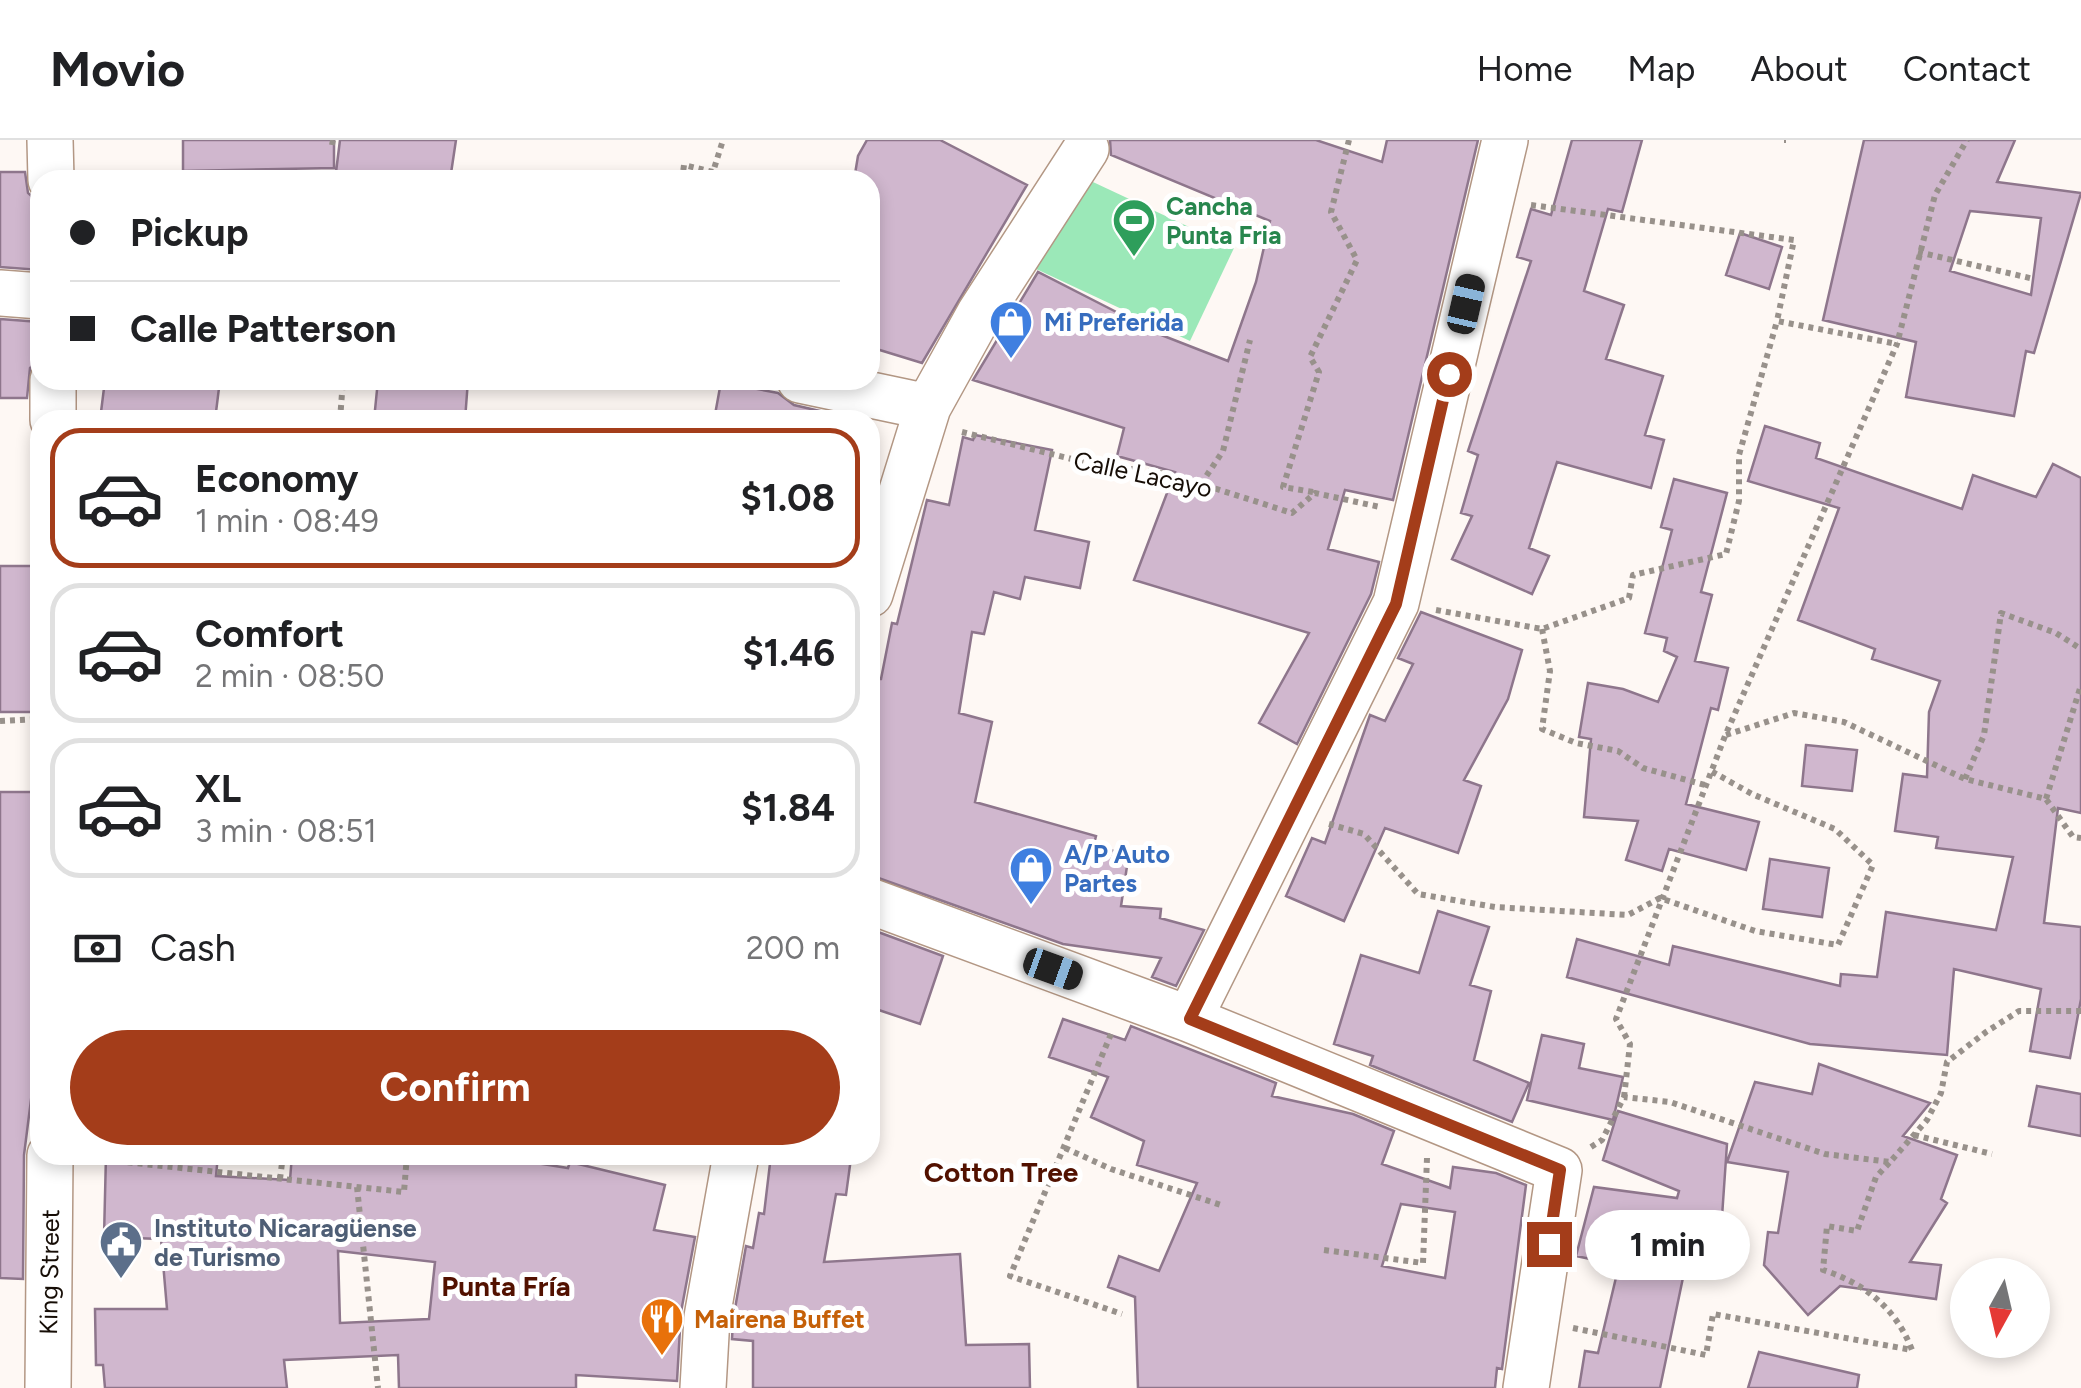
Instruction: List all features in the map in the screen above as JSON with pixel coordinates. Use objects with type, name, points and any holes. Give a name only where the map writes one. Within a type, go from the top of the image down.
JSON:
[{"type":"street","points":[[50,140],[51,170]]},
{"type":"street","points":[[1190,1019],[1396,604],[1505,140]]},
{"type":"street","points":[[880,561],[925,414],[980,313],[1086,150]]},
{"type":"street","points":[[0,293],[30,295]]},
{"type":"street","points":[[837,390],[925,414]]},
{"type":"street","points":[[880,905],[1190,1019],[1560,1170],[1526,1388]]},
{"type":"street","name":"King Street","points":[[48,1388],[64,1165]]},
{"type":"street","points":[[703,1388],[707,1317],[734,1165]]},
{"type":"path","points":[[714,170],[722,140]]},
{"type":"path","points":[[1349,140],[1332,212],[1357,260],[1310,357],[1319,372],[1283,487],[1415,514]]},
{"type":"path","points":[[1560,1170],[1602,1140],[1624,1097],[1630,1044],[1616,1019],[1725,736],[1897,344],[1935,195],[1966,140]]},
{"type":"path","points":[[683,170],[684,164],[706,170]]},
{"type":"path","points":[[1396,604],[1542,628],[1630,598],[1633,575],[1726,554],[1739,501],[1739,455],[1777,321],[1794,240],[1490,200]]},
{"type":"path","points":[[1918,252],[2034,279]]},
{"type":"path","points":[[1777,321],[1897,344]]},
{"type":"path","points":[[1200,484],[1223,452],[1250,340]]},
{"type":"path","name":"Calle Lacayo","points":[[925,414],[1088,463],[1173,475],[1292,513],[1315,493]]},
{"type":"path","points":[[1965,780],[1984,736],[2001,614],[2056,633],[2081,648]]},
{"type":"path","points":[[1542,628],[1550,671],[1542,729],[1576,742],[1618,750],[1643,768],[1705,785]]},
{"type":"path","points":[[2046,800],[2081,685]]},
{"type":"path","points":[[1725,736],[1794,713],[1844,722],[1965,780],[2046,800],[2072,837],[2081,838]]},
{"type":"path","points":[[0,720],[30,719]]},
{"type":"path","points":[[1294,814],[1364,834],[1418,894],[1495,908],[1628,915],[1660,898],[1755,931],[1838,945],[1873,864],[1835,829],[1752,794],[1711,771]]},
{"type":"path","points":[[1122,1314],[1010,1276],[1127,996]]},
{"type":"path","points":[[1538,1320],[1706,1355],[1713,1314],[1912,1350],[1902,1324],[1857,1281],[1822,1270],[1827,1226],[1857,1232],[1876,1178],[1914,1136],[1941,1093],[1947,1062],[2019,1011],[2081,1011]]},
{"type":"path","points":[[1624,1097],[1670,1102],[1825,1154],[1890,1162]]},
{"type":"path","points":[[1324,1250],[1424,1262],[1429,1186],[1424,1117]]},
{"type":"path","points":[[1914,1136],[1992,1154]]},
{"type":"path","points":[[1064,1148],[1111,1169],[1221,1205]]},
{"type":"path","points":[[146,1165],[404,1192],[406,1165]]},
{"type":"path","points":[[280,1180],[282,1165]]},
{"type":"path","points":[[357,1187],[378,1388]]},
{"type":"green space","name":"Cancha Punta Fria","points":[[1078,175],[1234,248],[1190,341],[1034,268]]},
{"type":"building","points":[[183,140],[334,140],[334,168],[183,170]]},
{"type":"building","points":[[340,140],[456,140],[452,170],[336,170]]},
{"type":"building","points":[[867,140],[940,140],[1027,185],[922,363],[880,350],[880,170],[856,170]]},
{"type":"building","points":[[1110,140],[1316,140],[1382,162],[1387,140],[1478,140],[1393,500],[1345,490],[1328,549],[1379,562],[1371,594],[1297,744],[1259,723],[1309,633],[1134,580],[1175,472],[1117,456],[1124,428],[973,380],[1038,272],[1134,321],[1133,324],[1228,361],[1256,282],[1270,221],[1111,155]]},
{"type":"building","points":[[1572,140],[1642,140],[1622,212],[1608,209],[1584,291],[1624,305],[1606,359],[1663,376],[1645,435],[1664,440],[1651,488],[1557,462],[1529,548],[1549,556],[1532,594],[1452,559],[1472,516],[1461,513],[1478,455],[1468,451],[1531,261],[1517,257],[1531,209],[1551,215]]},
{"type":"building","points":[[1864,140],[2015,140],[1997,182],[2081,193],[2034,353],[2026,351],[2014,416],[1906,397],[1916,342],[1823,320]],"holes":[[[1970,211],[2041,218],[2031,295],[1950,271]]]},
{"type":"building","points":[[0,172],[25,172],[30,195],[30,269],[0,267]]},
{"type":"building","points":[[1740,233],[1782,247],[1769,289],[1726,275]]},
{"type":"building","points":[[0,319],[30,321],[27,398],[0,398]]},
{"type":"building","points":[[104,390],[219,390],[216,410],[101,410]]},
{"type":"building","points":[[377,390],[467,390],[466,410],[375,410]]},
{"type":"building","points":[[720,390],[762,390],[816,410],[716,410]]},
{"type":"building","points":[[1765,426],[1820,443],[1816,458],[1962,509],[1973,475],[2036,497],[2053,464],[2081,478],[2081,813],[2058,808],[2044,923],[2081,927],[2081,999],[2070,1058],[2030,1051],[2041,989],[1954,969],[1947,1055],[1810,1044],[1567,977],[1577,939],[1669,965],[1673,946],[1840,986],[1841,974],[1877,977],[1886,912],[1996,930],[2013,857],[1936,848],[1938,837],[1895,831],[1903,774],[1927,777],[1929,712],[1940,681],[1872,659],[1875,649],[1798,620],[1839,508],[1748,481]]},
{"type":"building","points":[[975,435],[1052,450],[1035,530],[1089,542],[1080,588],[1025,577],[1020,599],[994,592],[984,634],[972,632],[959,713],[992,722],[975,802],[1096,836],[1093,848],[1129,853],[1121,906],[1161,909],[1160,918],[1204,930],[1176,986],[1152,977],[1161,958],[1063,944],[880,879],[880,679],[927,500],[949,505],[963,437],[973,440]]},
{"type":"building","points":[[1674,479],[1727,493],[1701,592],[1712,595],[1695,661],[1728,668],[1718,710],[1711,708],[1686,804],[1759,822],[1746,870],[1669,849],[1662,871],[1626,860],[1638,821],[1584,817],[1591,739],[1579,737],[1588,683],[1623,689],[1658,702],[1677,657],[1664,651],[1667,638],[1645,633],[1672,530],[1661,527]]},
{"type":"building","points":[[0,566],[30,566],[30,712],[0,712]]},
{"type":"building","points":[[1421,612],[1522,650],[1508,699],[1464,780],[1481,786],[1458,853],[1385,828],[1344,921],[1286,896],[1312,838],[1325,843],[1370,715],[1385,721],[1413,664],[1398,658]]},
{"type":"building","points":[[1806,745],[1857,750],[1852,791],[1802,786]]},
{"type":"building","points":[[0,792],[30,792],[30,1108],[24,1155],[23,1279],[0,1278]]},
{"type":"building","points":[[1770,859],[1829,868],[1822,917],[1763,909]]},
{"type":"building","points":[[1438,911],[1489,927],[1470,985],[1491,991],[1474,1060],[1529,1083],[1512,1122],[1370,1065],[1373,1056],[1334,1044],[1361,955],[1419,973]]},
{"type":"building","points":[[880,933],[943,956],[920,1024],[880,1010]]},
{"type":"building","points":[[1063,1019],[1125,1040],[1131,1026],[1276,1083],[1272,1096],[1353,1114],[1394,1131],[1382,1164],[1450,1188],[1453,1167],[1496,1173],[1526,1185],[1502,1369],[1497,1368],[1495,1388],[1138,1388],[1135,1297],[1108,1287],[1119,1256],[1159,1271],[1197,1183],[1137,1165],[1144,1141],[1091,1117],[1108,1077],[1049,1057]],"holes":[[[1401,1204],[1455,1212],[1445,1278],[1382,1266]]]},
{"type":"building","points":[[1542,1035],[1584,1044],[1579,1068],[1623,1077],[1613,1120],[1527,1100]]},
{"type":"building","points":[[1819,1064],[1930,1103],[1903,1136],[1957,1155],[1941,1199],[1947,1203],[1910,1262],[1941,1265],[1936,1299],[1840,1286],[1808,1315],[1764,1265],[1768,1232],[1778,1233],[1788,1172],[1727,1162],[1755,1082],[1812,1094]]},
{"type":"building","points":[[2037,1086],[2081,1094],[2081,1136],[2029,1126]]},
{"type":"building","points":[[1618,1111],[1727,1144],[1720,1246],[1690,1244],[1660,1388],[1579,1388],[1585,1351],[1598,1353],[1619,1265],[1576,1256],[1594,1187],[1677,1198],[1679,1191],[1603,1160]]},
{"type":"building","points":[[106,1165],[217,1165],[216,1176],[290,1180],[291,1165],[582,1165],[665,1185],[654,1230],[695,1237],[681,1312],[677,1381],[576,1375],[576,1388],[399,1388],[398,1355],[284,1360],[287,1388],[105,1388],[103,1365],[96,1365],[95,1309],[167,1309],[161,1239],[104,1237]],"holes":[[[338,1251],[435,1262],[429,1319],[340,1323]]]},
{"type":"building","points":[[770,1165],[850,1165],[846,1195],[836,1194],[824,1262],[960,1254],[966,1345],[1029,1344],[1030,1388],[753,1388],[753,1341],[732,1339],[733,1320],[746,1246],[753,1248],[759,1213],[764,1214]]},
{"type":"building","points":[[1759,1352],[1859,1375],[1857,1388],[1748,1388]]},
{"type":"place","name":"Cancha Punta Fria","points":[[1134,258]]},
{"type":"place","name":"Mi Preferida","points":[[1011,360]]},
{"type":"place","name":"A/P Auto Partes","points":[[1031,906]]},
{"type":"place","name":"Instituto Nicaragüense de Turismo","points":[[121,1280]]},
{"type":"place","name":"Mairena Buffet","points":[[662,1357]]},
{"type":"district","name":"Cotton Tree","points":[[1001,1172]]},
{"type":"district","name":"Punta Fría","points":[[506,1286]]},
{"type":"route","points":[[1449,374],[1396,604],[1190,1019],[1560,1170],[1549,1244]]}]
